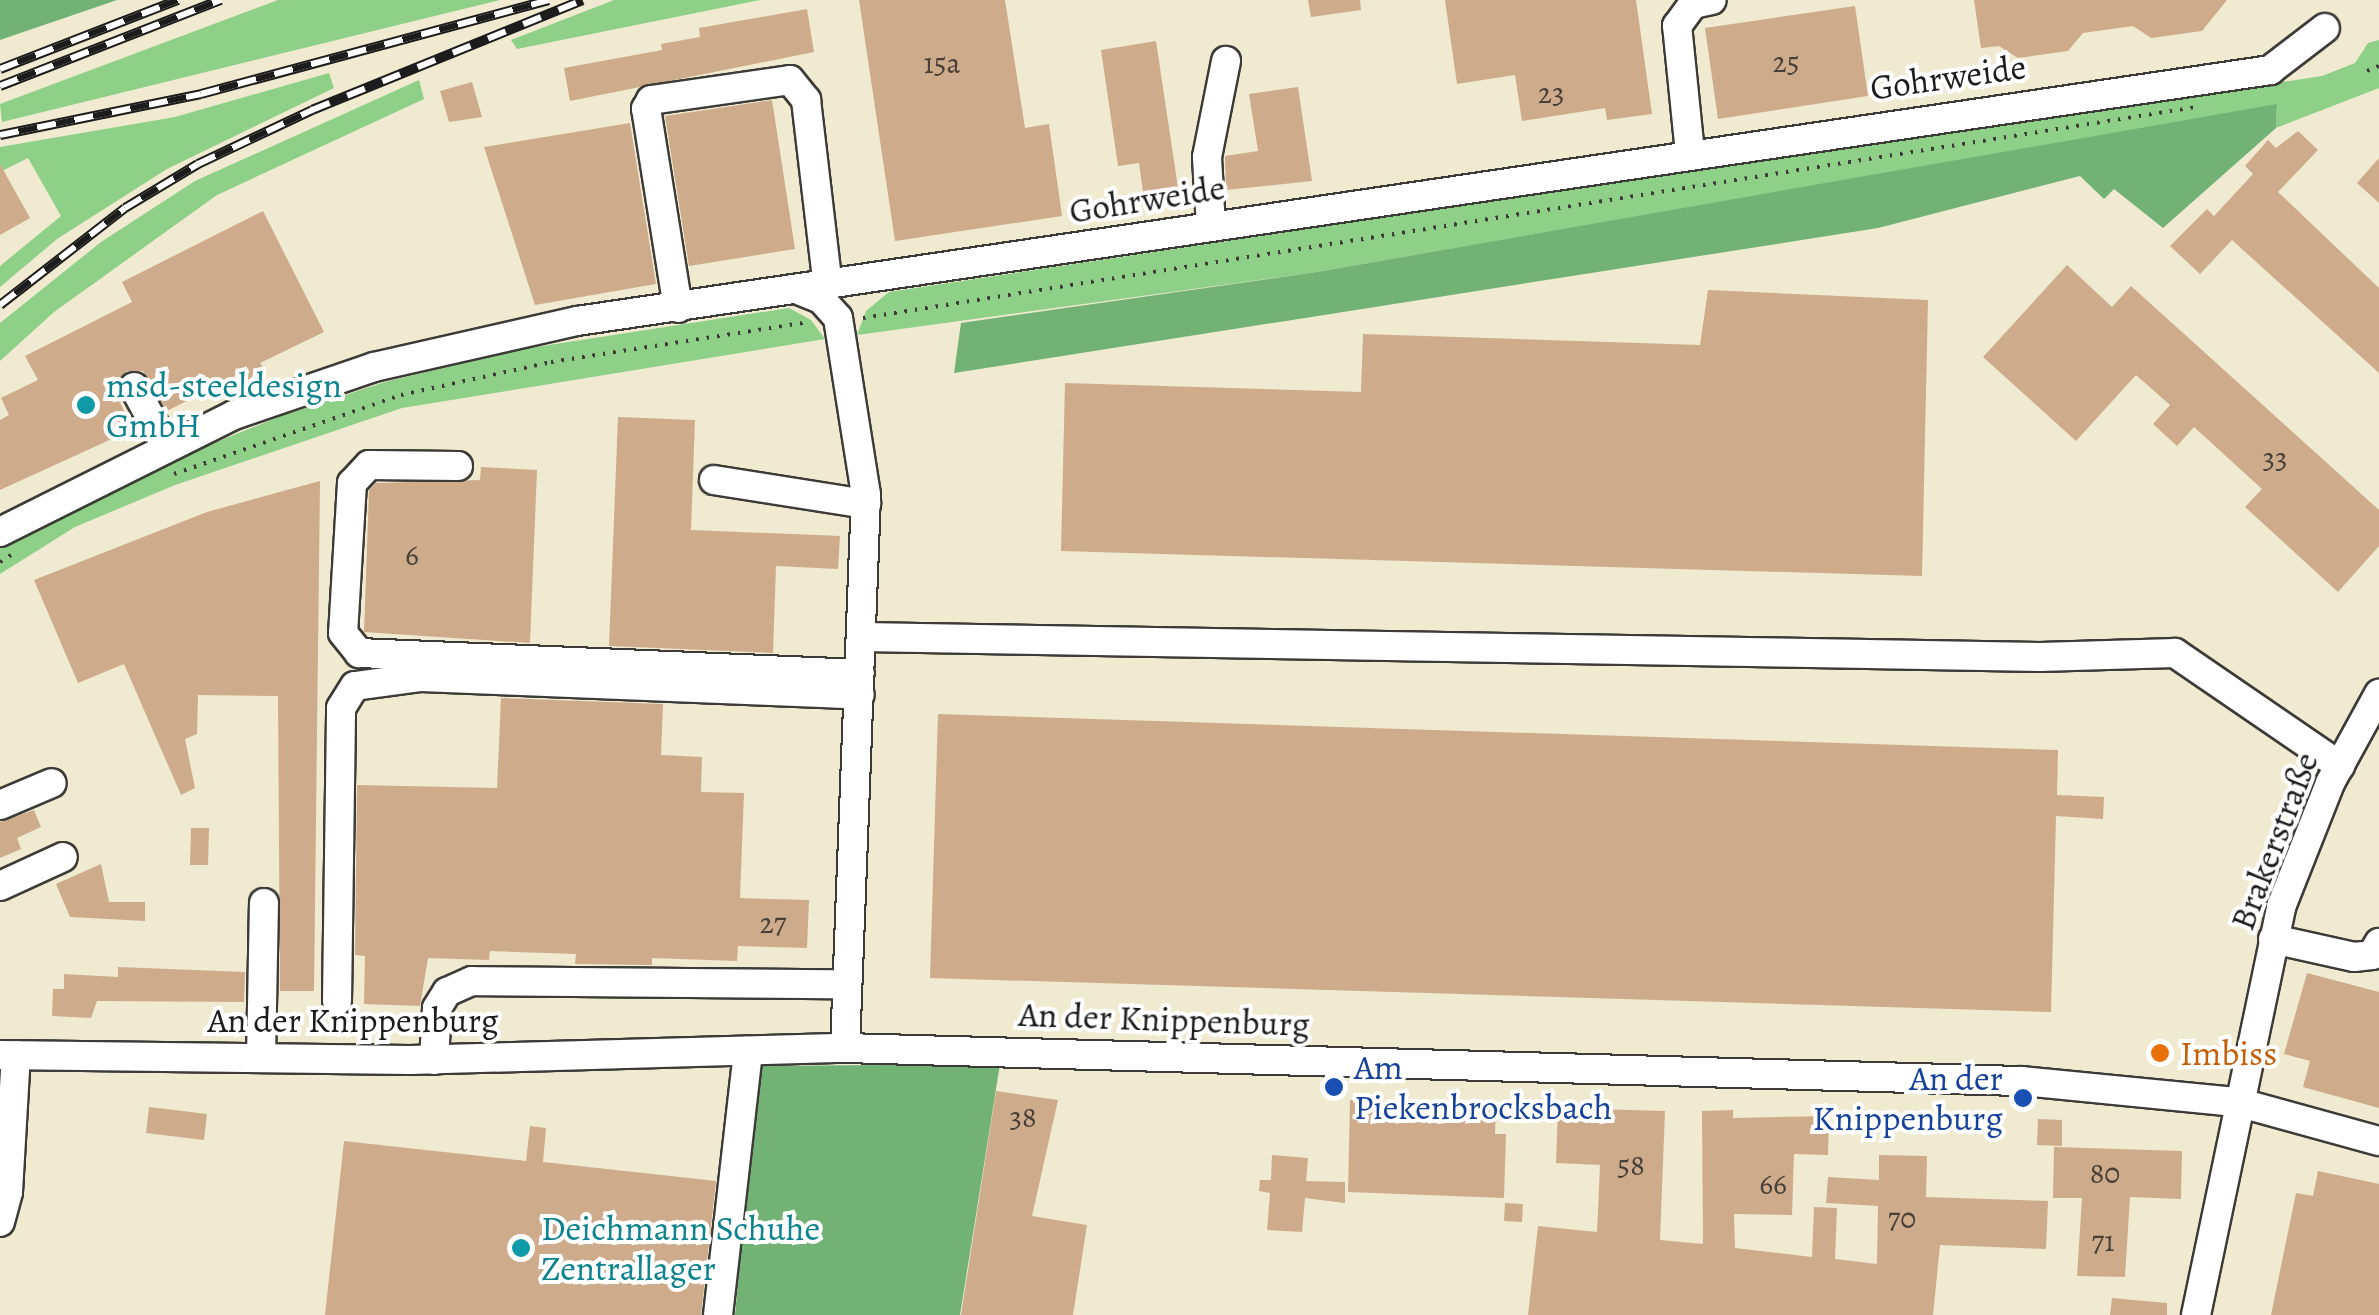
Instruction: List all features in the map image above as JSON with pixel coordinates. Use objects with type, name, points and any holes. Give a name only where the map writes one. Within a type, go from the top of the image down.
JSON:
[{"type":"street","points":[[1690,152],[1677,26],[1693,4],[1712,0]]},
{"type":"street","name":"Gohrweide","points":[[0,532],[166,446],[374,367],[578,321],[815,289],[1690,152],[2270,70],[2325,28]]},
{"type":"street","points":[[1212,227],[1207,157],[1226,61]]},
{"type":"street","points":[[678,308],[646,109],[650,100],[790,80],[806,100],[815,289],[838,318],[866,504],[845,1048]]},
{"type":"street","points":[[134,387],[166,446]]},
{"type":"street","points":[[458,466],[369,464],[352,483],[343,633],[360,653],[860,685]]},
{"type":"street","points":[[714,480],[866,504]]},
{"type":"street","points":[[862,638],[2040,657],[2175,653],[2340,766]]},
{"type":"street","points":[[337,1001],[341,708],[354,686],[421,676],[860,685]]},
{"type":"street","name":"Brakerstraße","points":[[2196,1315],[2273,939],[2340,766],[2379,694]]},
{"type":"street","points":[[0,805],[52,783]]},
{"type":"street","points":[[0,886],[63,857]]},
{"type":"street","points":[[262,1058],[264,903]]},
{"type":"street","points":[[2273,939],[2354,956],[2372,955],[2379,944]]},
{"type":"street","points":[[434,1060],[438,1008],[448,992],[472,981],[848,984]]},
{"type":"street","name":"An der Knippenburg","points":[[8,1055],[434,1060],[845,1048],[2022,1081],[2237,1102],[2379,1141]]},
{"type":"street","points":[[718,1315],[748,1051]]},
{"type":"street","points":[[0,1222],[8,1192],[8,1055]]},
{"type":"path","points":[[2366,71],[2379,66]]},
{"type":"path","name":"Gohrweide","points":[[886,316],[2210,105]]},
{"type":"path","points":[[168,476],[401,396],[551,362],[796,324]]},
{"type":"path","points":[[0,562],[25,546]]},
{"type":"green space","points":[[0,0],[117,0],[0,40]]},
{"type":"green space","points":[[278,0],[500,0],[2,122],[0,104]]},
{"type":"green space","points":[[614,0],[760,0],[517,49],[511,40]]},
{"type":"green space","points":[[2379,40],[2379,88],[2276,128],[2277,105],[1317,272],[857,335],[866,311],[889,292],[2322,76],[2355,63],[2368,43]]},
{"type":"green space","points":[[329,73],[334,88],[167,169],[57,239],[0,287],[0,266],[61,216],[28,158],[0,172],[0,147],[175,117]]},
{"type":"green space","points":[[419,80],[424,99],[217,195],[54,312],[0,361],[0,323],[101,242],[195,181]]},
{"type":"green space","points":[[2277,104],[2276,128],[2163,228],[2114,189],[2104,199],[2080,176],[1878,228],[954,373],[961,323],[1317,272]]},
{"type":"green space","points":[[789,308],[811,320],[825,339],[402,408],[175,485],[75,527],[0,574],[0,544],[187,454],[281,416],[385,382],[523,349]]},
{"type":"green space","points":[[1000,1064],[960,1315],[735,1315],[758,1066]]},
{"type":"building","points":[[859,0],[1005,0],[1025,128],[1049,124],[1062,216],[895,241]]},
{"type":"building","points":[[1308,0],[1360,0],[1361,10],[1311,17]]},
{"type":"building","points":[[1445,0],[1636,0],[1652,114],[1607,120],[1605,108],[1522,121],[1515,75],[1457,84]]},
{"type":"building","points":[[1974,0],[2227,0],[2202,31],[2151,38],[2133,26],[2083,33],[2068,51],[2018,58],[1999,46],[1981,48]]},
{"type":"building","points":[[1855,6],[1868,96],[1718,119],[1705,28]]},
{"type":"building","points":[[807,9],[814,52],[570,101],[564,68],[662,50],[661,44],[700,37],[699,28]]},
{"type":"building","points":[[1156,41],[1180,201],[1145,206],[1139,163],[1118,166],[1101,50]]},
{"type":"building","points":[[472,82],[482,117],[449,122],[440,91]]},
{"type":"building","points":[[1298,87],[1312,181],[1226,190],[1225,156],[1258,151],[1249,94]]},
{"type":"building","points":[[772,100],[795,249],[689,266],[665,116]]},
{"type":"building","points":[[630,123],[656,284],[535,305],[484,147]]},
{"type":"building","points":[[2298,131],[2318,150],[2278,192],[2379,288],[2379,373],[2232,240],[2200,274],[2170,246],[2207,209],[2214,216],[2253,174],[2245,166],[2268,140],[2276,148]]},
{"type":"building","points":[[2379,158],[2379,203],[2357,183]]},
{"type":"building","points":[[0,164],[30,218],[0,235]]},
{"type":"building","points":[[263,211],[324,332],[260,363],[264,368],[245,382],[241,373],[167,411],[143,371],[127,371],[113,387],[130,424],[127,432],[0,490],[0,420],[9,415],[1,398],[38,380],[25,356],[132,302],[122,282]]},
{"type":"building","points":[[2067,265],[2112,307],[2131,286],[2379,510],[2379,546],[2338,592],[2245,507],[2262,489],[2194,427],[2177,446],[2153,424],[2170,405],[2136,375],[2076,441],[1983,357]]},
{"type":"building","points":[[1708,290],[1928,300],[1922,576],[1061,551],[1065,383],[1361,392],[1363,334],[1700,345]]},
{"type":"building","points":[[618,417],[695,420],[691,530],[840,536],[838,569],[776,566],[773,653],[609,646]]},
{"type":"building","points":[[481,467],[537,470],[530,643],[364,632],[369,490],[376,483],[480,480]]},
{"type":"building","points":[[320,481],[314,991],[280,991],[278,696],[198,695],[197,734],[185,739],[195,788],[181,795],[124,664],[78,683],[34,580],[207,512]]},
{"type":"building","points":[[501,698],[663,704],[661,755],[702,757],[701,792],[744,793],[740,898],[809,900],[807,948],[738,946],[737,961],[652,958],[652,965],[575,964],[576,954],[490,951],[489,960],[428,958],[420,1006],[364,1004],[365,956],[355,955],[357,785],[497,788]]},
{"type":"building","points":[[938,714],[2058,750],[2057,795],[2104,797],[2103,819],[2056,816],[2051,1012],[930,978]]},
{"type":"building","points":[[34,810],[41,827],[17,838],[21,849],[0,858],[0,822]]},
{"type":"building","points":[[191,828],[209,828],[208,865],[190,865]]},
{"type":"building","points":[[101,864],[109,902],[145,902],[145,921],[70,917],[56,884]]},
{"type":"building","points":[[118,967],[245,972],[244,1002],[97,1001],[91,1018],[52,1016],[53,989],[64,989],[64,974],[118,977]]},
{"type":"building","points":[[2307,973],[2379,992],[2379,1108],[2303,1087],[2310,1061],[2284,1054]]},
{"type":"building","points":[[996,1091],[1058,1100],[1032,1216],[1087,1225],[1073,1315],[961,1315]]},
{"type":"building","points":[[1350,1100],[1496,1109],[1495,1134],[1506,1134],[1504,1198],[1348,1192]]},
{"type":"building","points":[[149,1107],[207,1114],[204,1140],[146,1133]]},
{"type":"building","points":[[1558,1108],[1665,1111],[1660,1240],[1703,1244],[1702,1111],[1733,1110],[1733,1118],[1829,1116],[1828,1155],[1794,1154],[1792,1215],[1734,1214],[1735,1248],[1812,1257],[1814,1207],[1837,1208],[1835,1259],[1877,1264],[1878,1206],[1826,1203],[1828,1177],[1879,1180],[1879,1155],[1927,1156],[1926,1197],[2048,1201],[2046,1249],[1940,1245],[1933,1315],[1528,1315],[1538,1226],[1597,1232],[1600,1165],[1556,1163]]},
{"type":"building","points":[[2038,1119],[2062,1120],[2062,1146],[2037,1145]]},
{"type":"building","name":"Deichmann Schuhe Zentrallager","points":[[530,1126],[546,1128],[543,1162],[716,1181],[701,1315],[325,1315],[344,1141],[526,1161]]},
{"type":"building","points":[[2054,1147],[2182,1151],[2181,1199],[2130,1197],[2125,1277],[2077,1276],[2082,1198],[2053,1198]]},
{"type":"building","points":[[1272,1155],[1308,1158],[1306,1181],[1345,1182],[1345,1203],[1305,1198],[1302,1232],[1267,1230],[1270,1193],[1259,1191],[1260,1180],[1271,1180]]},
{"type":"building","points":[[2318,1171],[2379,1184],[2379,1315],[2271,1315],[2296,1193],[2313,1196]]},
{"type":"building","points":[[1505,1203],[1523,1204],[1522,1222],[1504,1221]]},
{"type":"building","points":[[2112,1298],[2167,1303],[2167,1315],[2110,1315]]},
{"type":"railway","points":[[0,69],[178,0]]},
{"type":"railway","points":[[0,86],[221,0]]},
{"type":"railway","points":[[0,135],[201,94],[549,0]]},
{"type":"railway","points":[[0,305],[125,208],[198,164],[312,110],[583,0]]},
{"type":"place","name":"msd-steeldesign GmbH","points":[[86,405]]},
{"type":"place","name":"Imbiss","points":[[2160,1053]]},
{"type":"place","name":"Am Piekenbrocksbach","points":[[1334,1087]]},
{"type":"place","name":"An der Knippenburg","points":[[2023,1098]]},
{"type":"place","name":"Deichmann Schuhe Zentrallager","points":[[521,1248]]}]
